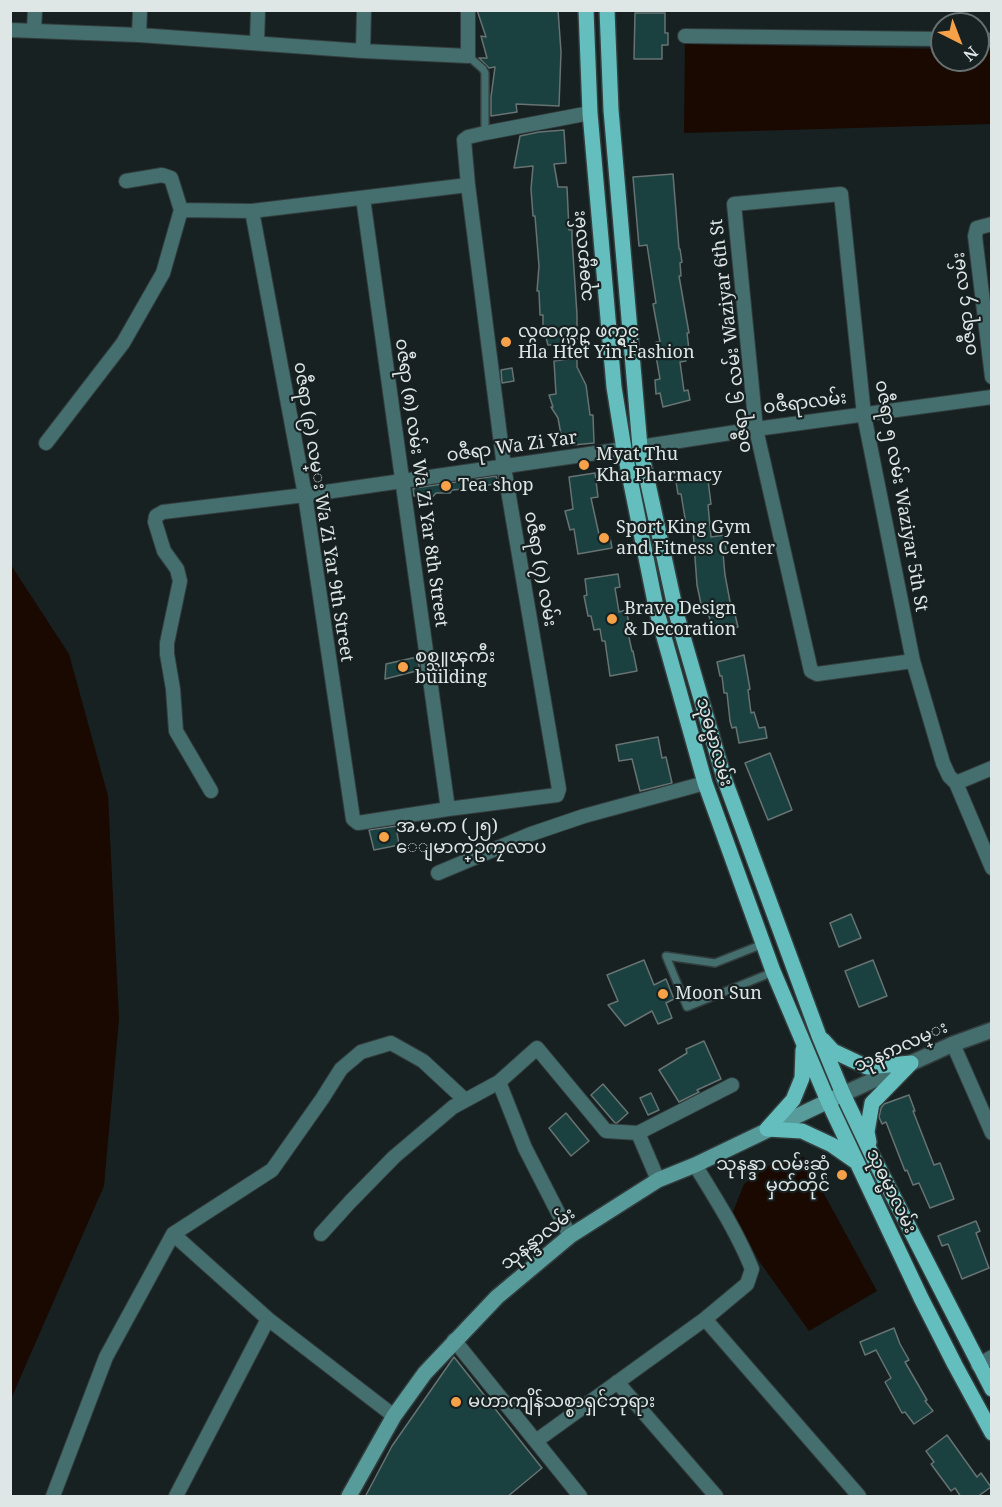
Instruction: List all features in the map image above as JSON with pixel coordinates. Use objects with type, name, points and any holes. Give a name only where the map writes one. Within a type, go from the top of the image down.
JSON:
[{"type":"main road","name":"သုဓမ္မာလမ်း","points":[[585,10],[590,113],[614,387],[624,449],[657,612],[705,783],[773,971],[828,1101],[921,1298],[992,1433]]},
{"type":"main road","name":"သုဓမ္မာလမ်း","points":[[607,10],[611,110],[640,447],[677,616],[724,778],[843,1094],[992,1389]]},
{"type":"main road","name":"ဝဇီရာလမ်း","points":[[624,449],[640,447]]},
{"type":"main road","points":[[819,1035],[833,1051],[867,1067],[910,1063]]},
{"type":"main road","points":[[767,1129],[793,1100],[802,1078],[803,1044]]},
{"type":"main road","points":[[873,1157],[867,1132],[872,1103],[910,1063]]},
{"type":"main road","name":"သုနၵာလမ္း","points":[[828,1101],[843,1094]]},
{"type":"main road","name":"သုနန္ဒာလမ်း","points":[[348,1497],[394,1416],[425,1373],[497,1297],[570,1236],[657,1180],[695,1165],[828,1101]]},
{"type":"main road","points":[[767,1129],[802,1131],[832,1145],[855,1161]]},
{"type":"street","points":[[34,31],[35,10]]},
{"type":"street","points":[[139,35],[140,10]]},
{"type":"street","points":[[257,44],[258,10]]},
{"type":"street","points":[[363,51],[364,10]]},
{"type":"street","points":[[10,30],[139,35],[468,56],[468,10]]},
{"type":"street","points":[[685,36],[930,39]]},
{"type":"street","points":[[485,133],[590,113]]},
{"type":"street","name":"၀ဇီရာ (၇) လမ်း","points":[[448,808],[557,795],[559,789],[504,467],[468,186],[464,140],[485,133]]},
{"type":"street","points":[[46,443],[123,343],[163,273],[181,210],[171,178],[162,175],[126,181]]},
{"type":"street","points":[[181,210],[252,211],[468,186]]},
{"type":"street","name":"ဝဇီရာ ၆ လမ်း Waziyar 6th St","points":[[841,194],[734,204],[756,429],[811,671],[817,674],[913,661]]},
{"type":"street","name":"ဝဇီရာ ၅ လမ်း Waziyar 5th St","points":[[841,194],[864,415],[913,661],[943,763],[949,776],[956,783],[992,868]]},
{"type":"street","name":"၀ဇီရာ (၈) လမ်း Wa Zi Yar 8th Street","points":[[363,198],[448,808]]},
{"type":"street","name":"၀ဇီရာ (၉) လမ္း Wa Zi Yar 9th Street","points":[[252,211],[305,495],[353,819],[358,823],[448,808]]},
{"type":"street","name":"ဝဇီရာ ၄ လမ်း","points":[[992,224],[977,228],[975,236],[992,377]]},
{"type":"street","name":"ဝဇီရာလမ်း","points":[[640,447],[992,397]]},
{"type":"street","name":"၀ဇီရာ Wa Zi Yar","points":[[211,791],[176,731],[167,643],[180,581],[177,569],[164,551],[155,522],[156,516],[163,512],[305,495],[624,449]]},
{"type":"street","points":[[956,783],[992,768]]},
{"type":"street","points":[[438,873],[531,834],[584,816],[705,783]]},
{"type":"street","name":"သုနၵာလမ္း","points":[[843,1094],[953,1044],[992,1030]]},
{"type":"street","points":[[53,1497],[106,1357],[173,1234],[272,1170],[341,1069],[361,1052],[391,1043],[423,1061],[465,1100]]},
{"type":"street","points":[[953,1044],[992,1133]]},
{"type":"street","points":[[321,1234],[394,1156],[453,1107],[499,1082],[537,1047],[606,1131],[638,1132],[732,1085]]},
{"type":"street","points":[[499,1082],[525,1148],[570,1236]]},
{"type":"street","points":[[638,1132],[657,1180]]},
{"type":"street","points":[[536,1441],[705,1319],[747,1284],[752,1269],[744,1250],[726,1214],[695,1165]]},
{"type":"street","points":[[173,1234],[268,1318],[394,1416]]},
{"type":"street","points":[[176,1497],[268,1318]]},
{"type":"street","points":[[705,1319],[859,1497]]},
{"type":"street","points":[[454,1340],[580,1497]]},
{"type":"street","points":[[978,1365],[992,1357]]},
{"type":"street","points":[[617,1382],[716,1497]]},
{"type":"lane","points":[[468,56],[485,73],[485,133]]},
{"type":"lane","points":[[763,944],[715,963],[666,956],[687,1008],[773,971]]},
{"type":"shaded area","points":[[685,44],[930,49],[930,72],[990,72],[991,50],[991,124],[684,133]]},
{"type":"shaded area","points":[[11,565],[69,654],[108,796],[119,1019],[104,1186],[11,1399]]},
{"type":"shaded area","points":[[804,1157],[877,1291],[809,1331],[759,1261],[733,1212],[744,1184],[770,1165]]},
{"type":"building","points":[[477,10],[558,10],[561,52],[559,106],[516,104],[517,112],[491,116],[495,67],[489,68],[479,58],[487,58],[481,36],[486,37]]},
{"type":"building","points":[[635,13],[665,13],[665,33],[668,33],[668,45],[662,45],[662,59],[634,59]]},
{"type":"building","points":[[564,130],[566,163],[554,164],[558,187],[567,187],[569,230],[572,230],[577,339],[576,344],[548,345],[543,327],[543,315],[540,315],[539,291],[537,291],[539,266],[531,189],[533,166],[514,168],[520,136]]},
{"type":"building","points":[[673,174],[682,262],[680,263],[681,276],[679,276],[689,333],[687,333],[689,350],[684,350],[686,361],[680,362],[684,391],[688,390],[690,400],[663,407],[660,393],[656,394],[655,380],[660,379],[656,342],[660,342],[653,304],[656,303],[647,245],[639,246],[633,177]]},
{"type":"building","points":[[577,358],[577,367],[586,385],[590,415],[593,415],[594,443],[563,446],[558,418],[551,407],[553,407],[549,395],[556,394],[554,361]]},
{"type":"building","points":[[512,368],[514,381],[502,383],[501,370]]},
{"type":"building","points":[[699,470],[701,481],[708,480],[711,537],[725,535],[726,553],[723,553],[725,575],[731,607],[733,606],[738,627],[713,633],[706,603],[701,604],[697,585],[693,530],[687,530],[681,494],[678,494],[675,476]]},
{"type":"building","points":[[595,473],[598,497],[591,498],[600,539],[610,537],[612,548],[578,554],[574,529],[570,530],[565,511],[573,509],[569,477]]},
{"type":"building","points":[[496,476],[498,483],[452,490],[450,493],[436,493],[427,503],[427,494],[414,496],[413,489],[415,488]]},
{"type":"building","points":[[618,574],[620,587],[615,588],[619,612],[626,610],[629,623],[626,624],[637,671],[610,676],[605,641],[602,641],[600,629],[594,630],[591,616],[588,616],[584,596],[587,595],[585,579]]},
{"type":"building","points":[[744,655],[750,689],[748,690],[751,713],[754,712],[759,728],[765,727],[767,738],[739,743],[736,727],[732,728],[730,721],[727,693],[724,693],[717,662]]},
{"type":"building","name":"စစ္သူၾကီး building","points":[[417,657],[420,670],[385,679],[386,664]]},
{"type":"building","points":[[658,737],[662,758],[666,757],[672,783],[640,791],[632,759],[619,761],[616,745]]},
{"type":"building","points":[[770,753],[792,810],[768,820],[745,763]]},
{"type":"building","name":"အ.မ.က (၂၅) ေျမာက္ဥကၠလာပ","points":[[396,826],[399,845],[374,850],[369,830]]},
{"type":"building","points":[[851,914],[861,938],[839,947],[830,923]]},
{"type":"building","points":[[644,960],[654,985],[666,979],[674,999],[666,1003],[672,1018],[658,1024],[652,1011],[625,1026],[608,1005],[618,1001],[607,975]]},
{"type":"building","points":[[873,960],[887,996],[859,1007],[845,971]]},
{"type":"building","points":[[704,1041],[721,1079],[697,1090],[699,1092],[679,1102],[659,1070],[687,1053],[686,1049]]},
{"type":"building","points":[[603,1084],[628,1113],[617,1123],[591,1095]]},
{"type":"building","points":[[651,1093],[659,1110],[648,1115],[640,1098]]},
{"type":"building","points":[[909,1095],[934,1165],[940,1163],[954,1199],[930,1208],[919,1183],[913,1185],[907,1170],[905,1171],[886,1122],[882,1124],[879,1117],[884,1104]]},
{"type":"building","points":[[566,1113],[589,1141],[571,1156],[549,1128]]},
{"type":"building","points":[[976,1221],[980,1231],[976,1233],[989,1268],[962,1279],[948,1244],[942,1246],[938,1236]]},
{"type":"building","points":[[894,1328],[909,1360],[905,1362],[927,1400],[925,1401],[933,1411],[914,1424],[905,1412],[902,1413],[885,1382],[891,1378],[876,1350],[865,1355],[860,1342]]},
{"type":"building","name":"မဟာကျိန်သစ္စာရှင်ဘုရား","points":[[454,1357],[542,1468],[507,1497],[365,1497],[392,1446]]},
{"type":"building","points":[[947,1435],[977,1477],[981,1473],[991,1487],[977,1497],[961,1497],[955,1488],[951,1491],[931,1464],[934,1462],[926,1451]]},
{"type":"place","name":"လွထက္ယဥ္ ဖက္ရွင္ Hla Htet Yin Fashion","points":[[506,342]]},
{"type":"place","name":"Myat Thu Kha Pharmacy","points":[[584,465]]},
{"type":"place","name":"Tea shop","points":[[446,486]]},
{"type":"place","name":"Sport King Gym and Fitness Center","points":[[604,538]]},
{"type":"place","name":"Brave Design & Decoration","points":[[612,619]]},
{"type":"place","name":"စစ္သူၾကီး building","points":[[403,667]]},
{"type":"place","name":"အ.မ.က (၂၅) ေျမာက္ဥကၠလာပ","points":[[384,837]]},
{"type":"place","name":"Moon Sun","points":[[663,994]]},
{"type":"place","name":"သုနန္ဒာ လမ်းဆုံ မှတ်တိုင်","points":[[842,1175]]},
{"type":"place","name":"မဟာကျိန်သစ္စာရှင်ဘုရား","points":[[456,1402]]}]
